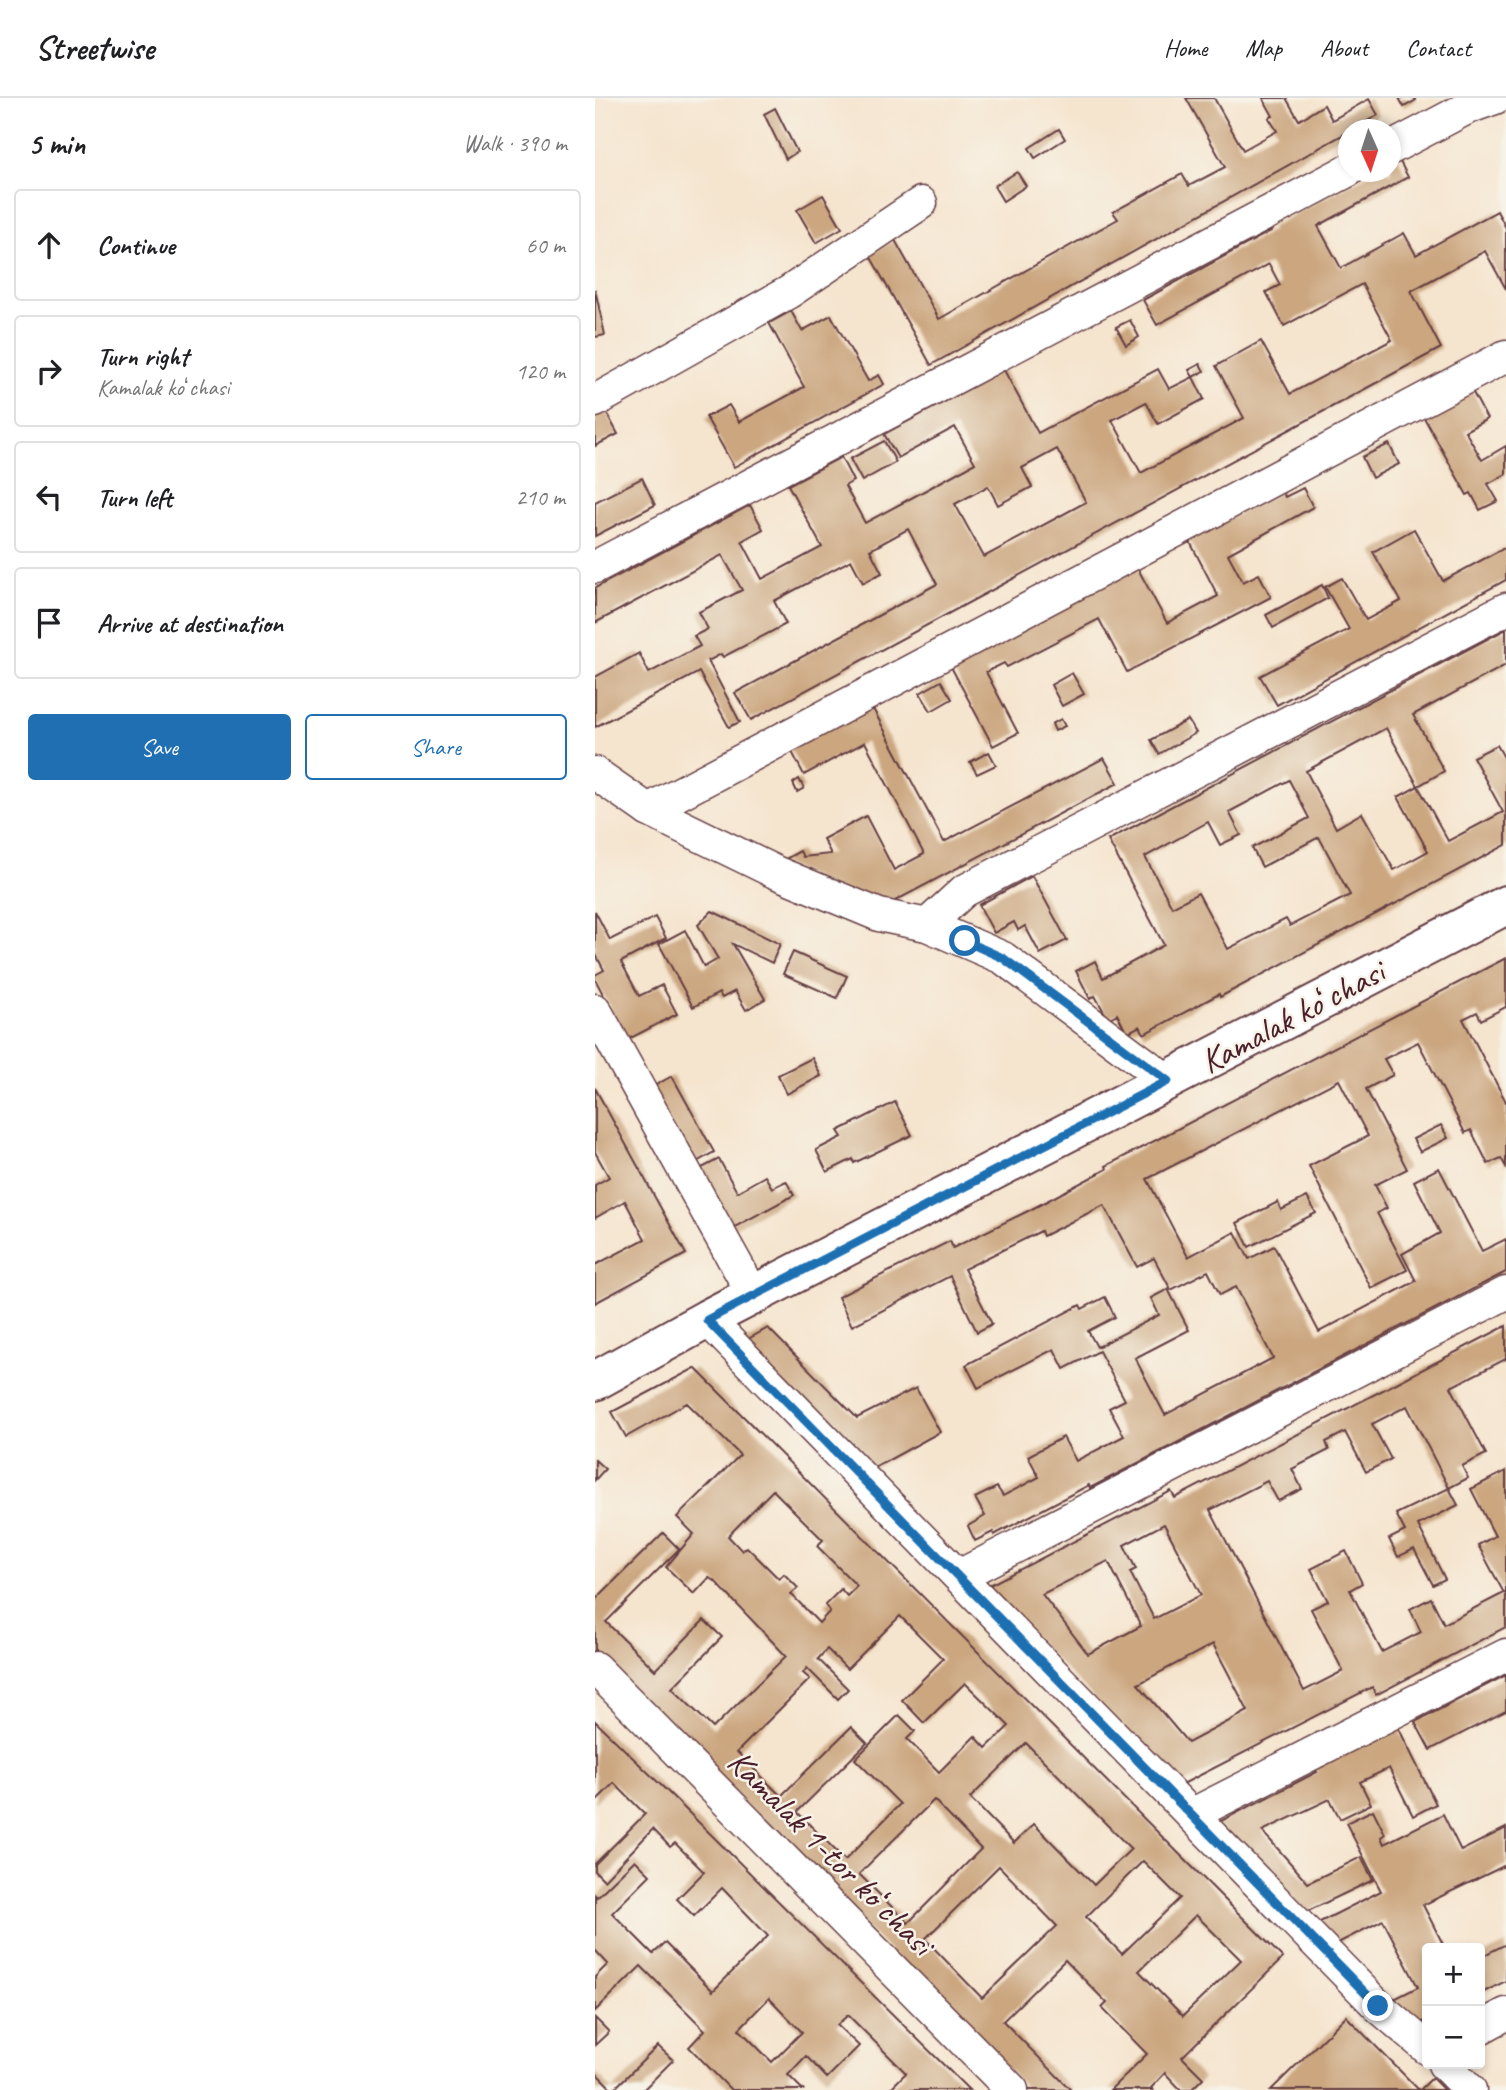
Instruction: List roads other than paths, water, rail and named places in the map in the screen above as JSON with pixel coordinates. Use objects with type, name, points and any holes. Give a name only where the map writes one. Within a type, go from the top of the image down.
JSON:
[{"type":"street","points":[[1401,143],[1467,108],[1495,98]]},
{"type":"street","points":[[595,567],[1338,176]]},
{"type":"street","points":[[595,401],[789,292],[921,203]]},
{"type":"street","points":[[648,810],[1506,356]]},
{"type":"street","points":[[927,925],[964,891],[1506,609]]},
{"type":"street","points":[[595,773],[648,810],[775,873],[879,915],[927,925],[1003,958],[1168,1081]]},
{"type":"street","name":"Kamalak koʻchasi","points":[[595,1381],[707,1320],[1506,905]]},
{"type":"street","points":[[595,1010],[754,1296]]},
{"type":"street","points":[[959,1576],[1506,1293]]},
{"type":"street","points":[[707,1320],[1378,2006],[1422,2044]]},
{"type":"street","points":[[1193,1815],[1506,1655]]},
{"type":"street","name":"Kamalak 1-tor koʻchasi","points":[[595,1668],[1012,2090]]},
{"type":"street","points":[[1485,2025],[1506,2014]]},
{"type":"street","points":[[1449,2069],[1469,2090]]}]
